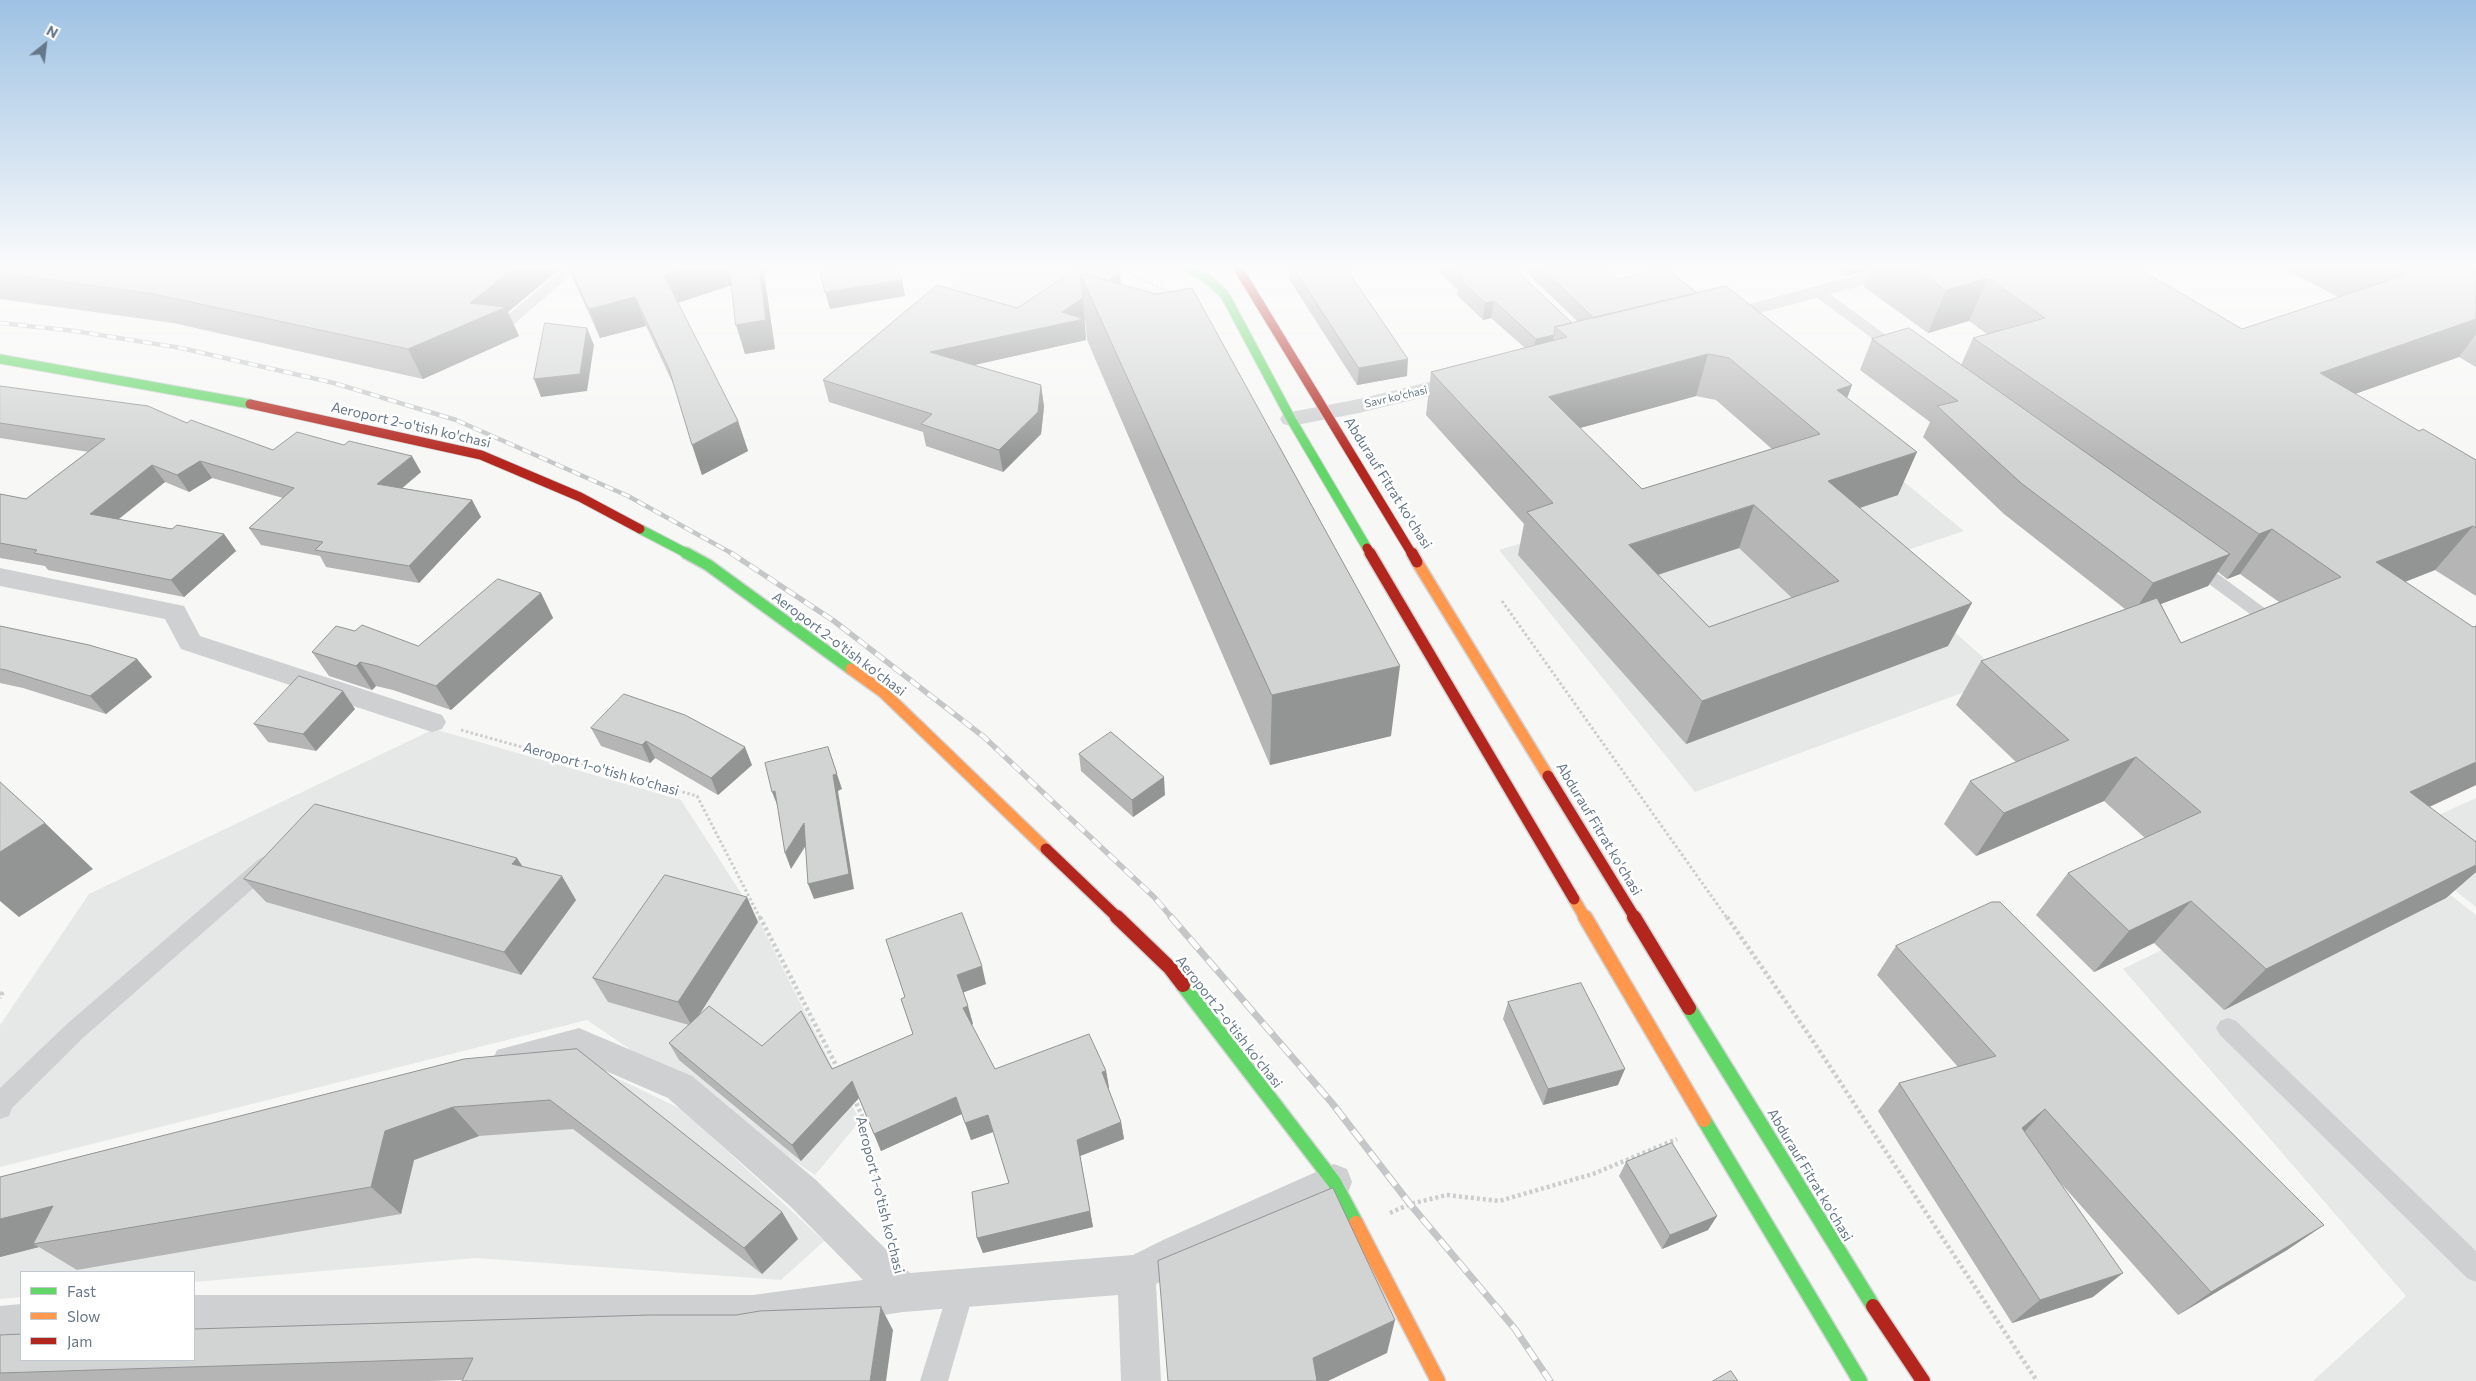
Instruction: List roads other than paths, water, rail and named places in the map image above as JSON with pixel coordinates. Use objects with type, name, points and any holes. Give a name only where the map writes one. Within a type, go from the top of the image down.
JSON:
[{"type":"main road","points":[[1245,332],[1291,419],[1860,1381]]},
{"type":"main road","name":"Abdurauf Fitrat ko'chasi","points":[[1277,332],[1846,1265],[1923,1381]]},
{"type":"main road","name":"Aeroport 2-o'tish ko'chasi","points":[[0,359],[223,398],[481,455],[580,498],[708,565],[883,692],[1170,968],[1334,1182],[1438,1381]]},
{"type":"street","name":"Savr ko'chasi","points":[[1291,419],[1481,377]]},
{"type":"street","points":[[0,577],[175,612],[190,642],[432,722]]},
{"type":"street","points":[[474,1070],[579,1044],[680,1087],[803,1193],[903,1294]]},
{"type":"street","points":[[195,1315],[753,1314],[903,1294],[1136,1274],[1176,1253],[1334,1182]]},
{"type":"street","points":[[1136,1274],[1140,1381]]},
{"type":"street","points":[[0,1326],[20,1324]]},
{"type":"lane","points":[[1873,332],[1914,362]]},
{"type":"lane","points":[[2180,554],[2260,613]]},
{"type":"lane","points":[[0,1108],[4,1100],[76,1030],[285,849]]},
{"type":"lane","points":[[2228,1028],[2476,1269]]},
{"type":"lane","points":[[934,1381],[962,1288]]},
{"type":"railway","points":[[84,332],[181,348],[334,383],[456,420],[628,496],[733,554]]},
{"type":"railway","points":[[731,553],[834,621],[984,737],[1154,897],[1172,918]]},
{"type":"railway","points":[[1171,917],[1332,1103],[1410,1204],[1515,1329],[1550,1381]]}]
